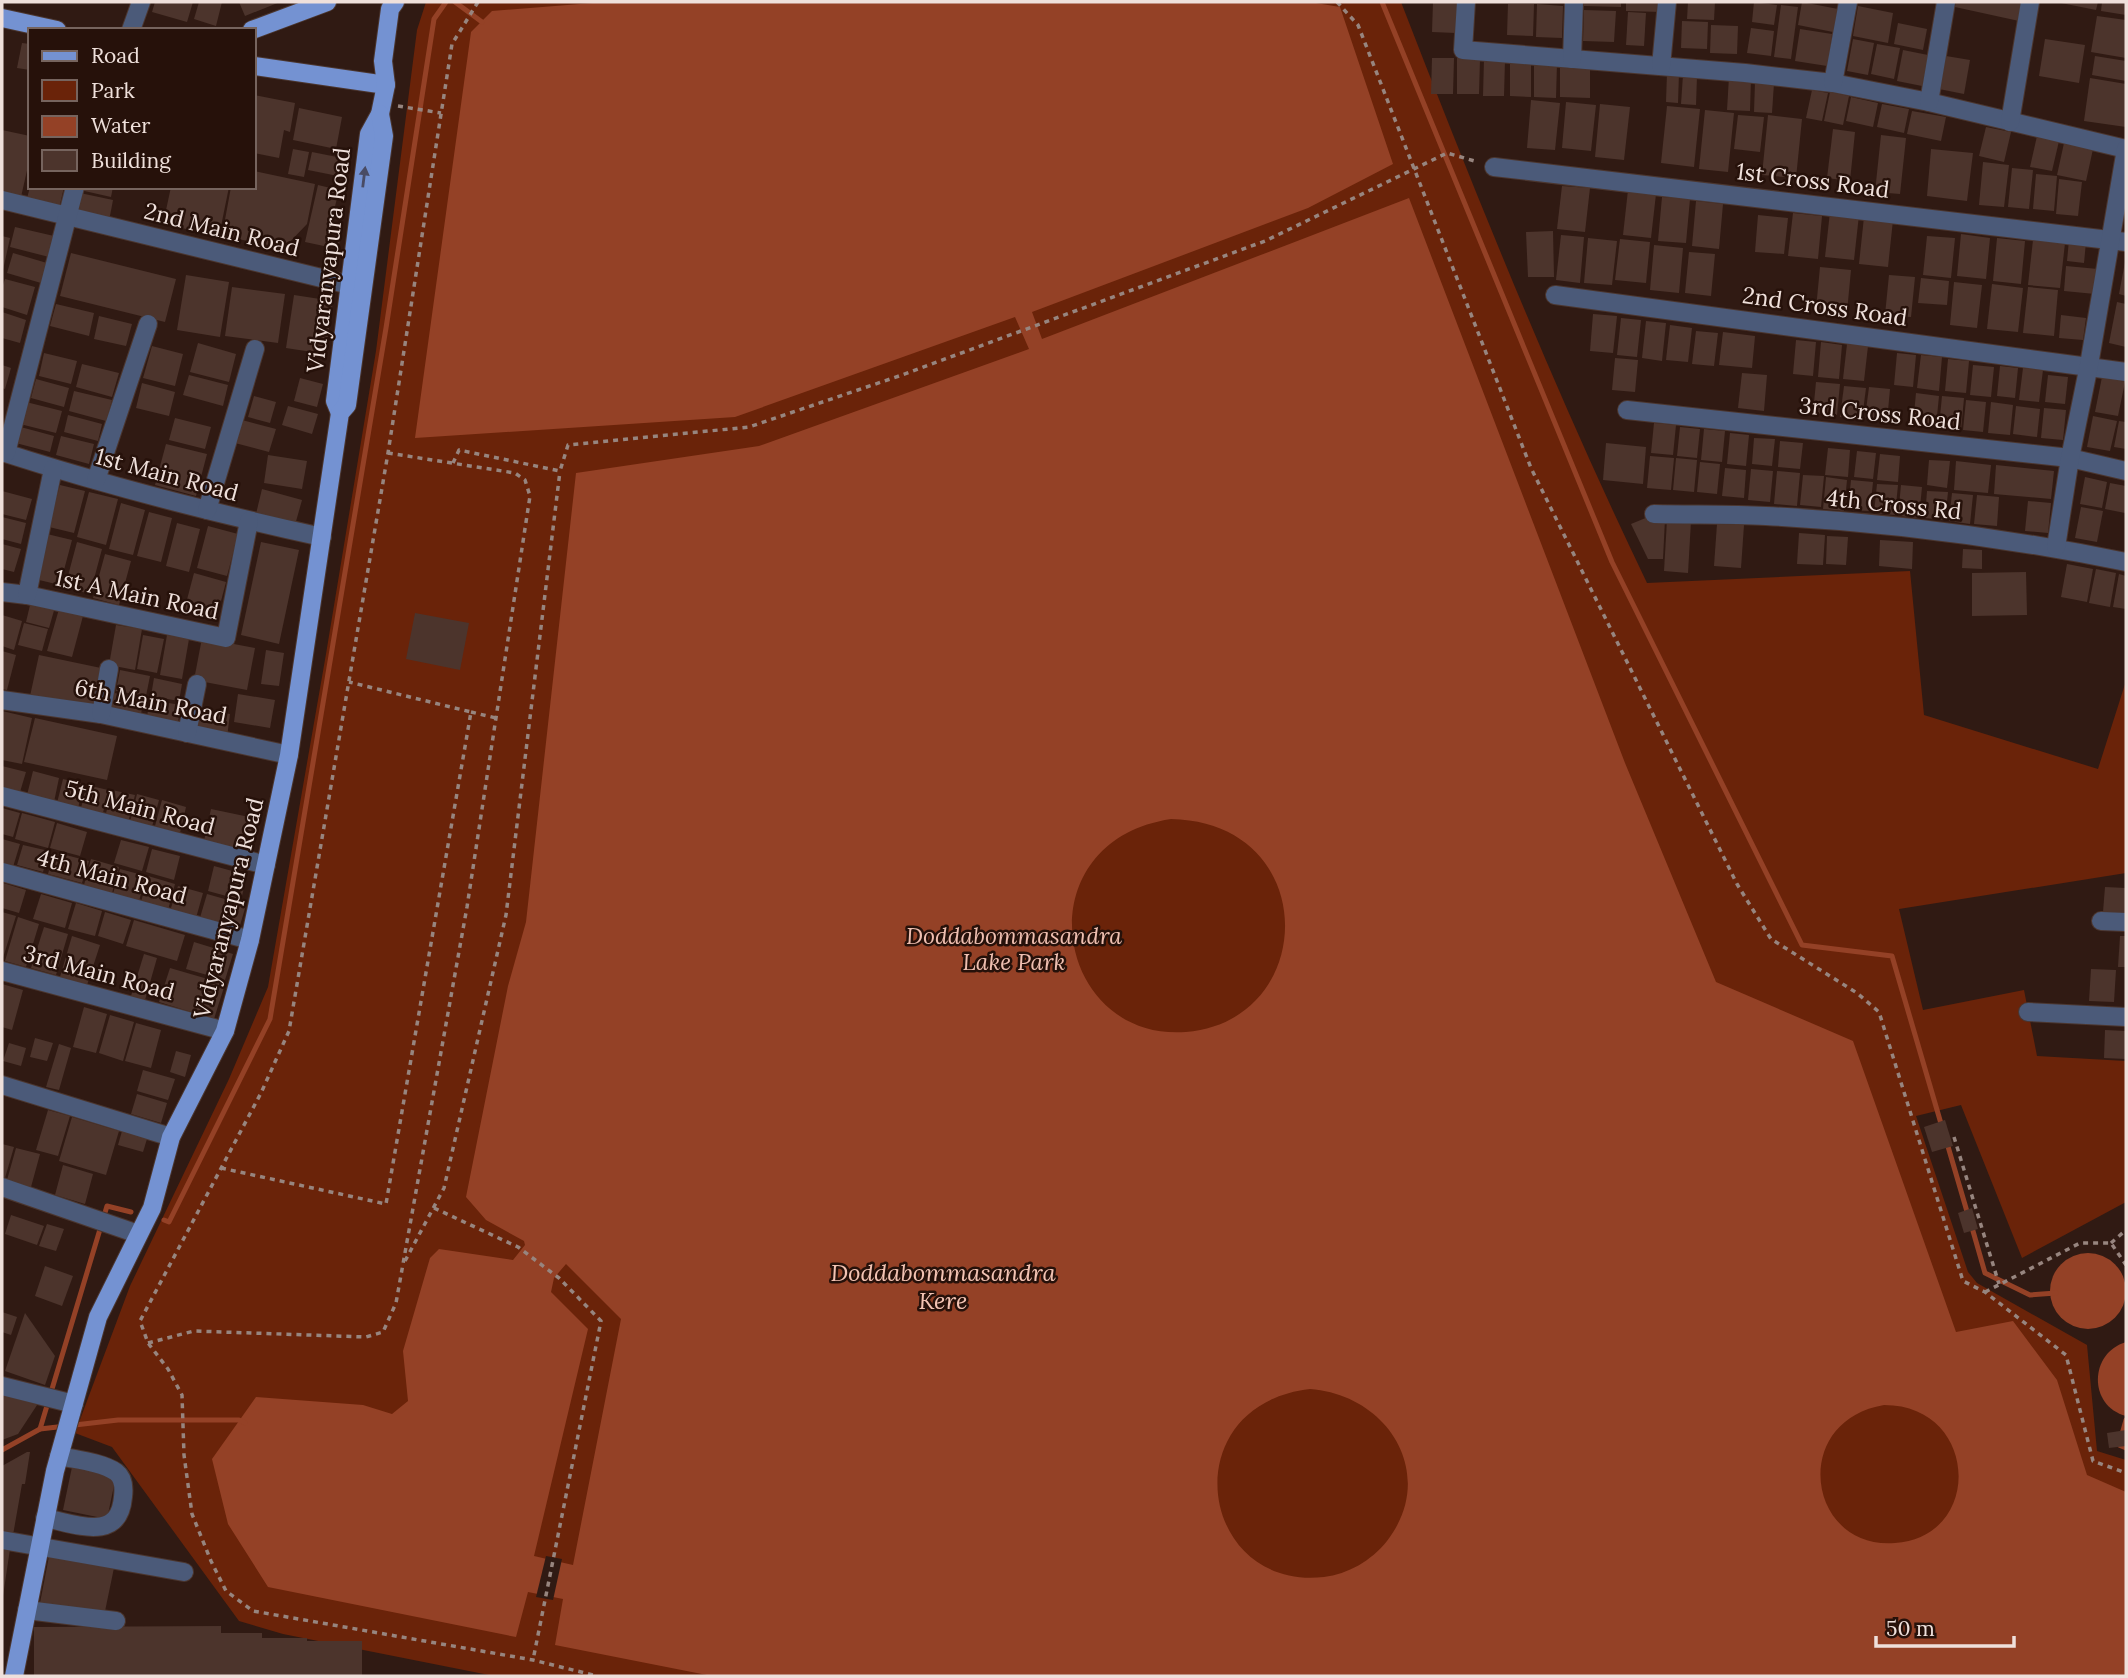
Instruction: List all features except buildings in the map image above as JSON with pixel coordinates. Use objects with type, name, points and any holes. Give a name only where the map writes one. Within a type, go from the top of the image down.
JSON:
[{"type":"main road","points":[[256,29],[327,2]]},
{"type":"main road","points":[[256,67],[383,101],[383,61],[392,66],[402,9],[397,2]]},
{"type":"main road","points":[[2,18],[48,28]]},
{"type":"main road","name":"Vidyaranyapura Road","points":[[14,1676],[59,1456],[98,1317],[152,1208],[171,1137],[225,1031],[250,940],[289,755],[340,414],[335,401],[369,134],[383,101]]},
{"type":"main road","name":"Vidyaranyapura Road","points":[[340,414],[347,405],[384,136],[383,101]]},
{"type":"street","points":[[132,28],[141,2]]},
{"type":"street","points":[[1466,2],[1463,50],[1833,83],[1929,102],[2126,149],[2119,240],[2089,365],[2070,458],[2056,547]]},
{"type":"street","points":[[1572,59],[1574,2]]},
{"type":"street","points":[[1661,66],[1667,2]]},
{"type":"street","points":[[1833,83],[1848,2]]},
{"type":"street","points":[[1929,102],[1946,2]]},
{"type":"street","points":[[2010,122],[2030,2]]},
{"type":"street","name":"1st Cross Road","points":[[1494,167],[2119,240]]},
{"type":"street","points":[[4,453],[75,189]]},
{"type":"street","name":"2nd Main Road","points":[[2,200],[350,285]]},
{"type":"street","name":"2nd Cross Road","points":[[1555,295],[2126,372]]},
{"type":"street","points":[[96,481],[148,324]]},
{"type":"street","points":[[207,510],[255,349]]},
{"type":"street","name":"3rd Cross Road","points":[[1627,410],[2070,458],[2126,471]]},
{"type":"street","name":"1st Main Road","points":[[4,453],[96,481],[322,537]]},
{"type":"street","points":[[27,595],[53,469]]},
{"type":"street","name":"4th Cross Rd","points":[[1654,514],[1765,516],[1878,525],[2056,547],[2126,562]]},
{"type":"street","name":"1st A Main Road","points":[[2,592],[226,638],[249,521]]},
{"type":"street","points":[[102,714],[109,669]]},
{"type":"street","points":[[187,733],[197,684]]},
{"type":"street","name":"6th Main Road","points":[[2,700],[102,714],[289,755]]},
{"type":"street","name":"5th Main Road","points":[[2,796],[266,865]]},
{"type":"street","name":"4th Main Road","points":[[2,872],[250,940]]},
{"type":"street","points":[[2101,921],[2126,922]]},
{"type":"street","name":"3rd Main Road","points":[[2,971],[225,1031]]},
{"type":"street","points":[[2028,1012],[2126,1017]]},
{"type":"street","points":[[2,1085],[171,1137]]},
{"type":"street","points":[[3,1193],[138,1234]]},
{"type":"street","points":[[2,1386],[74,1404]]},
{"type":"street","points":[[45,1518],[95,1527],[109,1526],[120,1513],[123,1482],[117,1473],[92,1463],[59,1456]]},
{"type":"street","points":[[2,1541],[184,1572]]},
{"type":"street","points":[[27,1610],[116,1621]]},
{"type":"path","points":[[1337,2],[1358,25],[1531,468],[1737,884],[1771,939],[1857,993],[1879,1012],[1963,1281],[1985,1292],[2066,1355],[2092,1461],[2126,1473]]},
{"type":"path","points":[[476,4],[452,44],[388,453],[289,1031],[261,1093],[140,1321],[148,1343],[168,1369],[182,1395],[184,1455],[192,1514],[226,1591],[253,1611],[533,1660],[597,1676]]},
{"type":"path","points":[[383,101],[441,113]]},
{"type":"path","points":[[403,1264],[444,1188],[506,915],[560,471],[568,445],[749,427],[900,376],[1265,241],[1447,153],[1494,167]]},
{"type":"path","points":[[453,463],[459,450],[560,471]]},
{"type":"path","points":[[148,1343],[194,1331],[366,1337],[383,1332],[396,1303],[467,907],[530,496],[526,480],[515,473],[388,453]]},
{"type":"path","points":[[349,682],[496,718]]},
{"type":"path","points":[[221,1168],[386,1204],[471,712]]},
{"type":"path","points":[[1954,1137],[1999,1284]]},
{"type":"path","points":[[434,1208],[518,1247],[559,1278],[601,1321],[533,1660]]},
{"type":"path","points":[[1985,1292],[2080,1242],[2111,1242],[2126,1230]]},
{"type":"path","points":[[2111,1242],[2126,1265]]},
{"type":"green space","name":"Doddabommasandra Kere","points":[[426,2],[1401,2],[1518,295],[1647,583],[1910,571],[1924,715],[2098,769],[2126,681],[2126,873],[1899,909],[1923,1010],[2024,990],[2037,1056],[2126,1061],[2126,1202],[2022,1258],[1961,1105],[1916,1116],[1968,1272],[1977,1283],[2087,1345],[2097,1451],[2126,1460],[2126,1676],[494,1676],[283,1634],[239,1621],[112,1447],[75,1433],[130,1286],[229,1079],[268,987],[376,351],[417,30]]},
{"type":"water","name":"Doddabommasandra Kere","points":[[605,2],[1310,2],[1340,7],[1393,164],[1308,208],[1032,312],[1042,339],[1409,198],[1625,763],[1716,982],[1853,1041],[1956,1332],[2013,1321],[2057,1380],[2087,1475],[2126,1492],[2126,1676],[712,1676],[555,1645],[563,1599],[528,1592],[516,1637],[268,1587],[228,1524],[212,1459],[256,1397],[363,1405],[392,1414],[408,1401],[403,1351],[430,1258],[439,1249],[513,1260],[525,1245],[524,1241],[486,1220],[466,1197],[508,986],[526,922],[576,473],[759,446],[1029,349],[1015,317],[735,417],[415,438],[471,32],[492,11]],"holes":[[[1171,819],[1220,829],[1256,852],[1277,885],[1285,922],[1280,961],[1261,994],[1230,1020],[1186,1032],[1141,1027],[1107,1006],[1084,975],[1073,938],[1075,899],[1092,863],[1123,835]],[[566,1264],[621,1319],[573,1565],[534,1556],[588,1329],[551,1292],[554,1278]],[[1310,1389],[1338,1395],[1363,1406],[1383,1422],[1397,1442],[1406,1465],[1408,1490],[1402,1516],[1387,1541],[1374,1555],[1342,1573],[1324,1577],[1282,1574],[1249,1556],[1228,1528],[1218,1494],[1221,1459],[1236,1427],[1266,1402]],[[1884,1405],[1915,1411],[1938,1426],[1953,1447],[1958,1472],[1956,1497],[1944,1519],[1924,1535],[1895,1543],[1865,1540],[1843,1527],[1828,1507],[1821,1483],[1823,1458],[1833,1434],[1854,1416]]]},
{"type":"water","points":[[2096,1253],[2109,1259],[2120,1270],[2126,1283],[2124,1306],[2109,1323],[2096,1329],[2080,1329],[2067,1323],[2052,1306],[2050,1283],[2056,1270],[2073,1255]]},
{"type":"water","points":[[2126,1342],[2126,1416],[2105,1402],[2098,1379],[2105,1357]]},
{"type":"pier","points":[[546,1556],[562,1559],[553,1600],[536,1597]]},
{"type":"waterway","points":[[164,1220],[169,1222],[270,1019],[386,328],[434,19],[446,2]]},
{"type":"waterway","points":[[455,2],[482,22]]},
{"type":"waterway","points":[[1382,2],[1612,562],[1802,945],[1892,956],[1942,1127]]},
{"type":"waterway","points":[[1947,1143],[1968,1215]]},
{"type":"waterway","points":[[2,1450],[40,1429],[107,1206],[131,1212]]},
{"type":"waterway","points":[[1971,1224],[1985,1273],[2030,1295],[2056,1293]]},
{"type":"waterway","points":[[40,1429],[118,1420],[239,1420],[245,1423]]},
{"type":"waterway","points":[[2126,1420],[2119,1445],[2126,1448]]},
{"type":"park label","name":"Doddabommasandra Lake Park","points":[[1014,948]]}]
